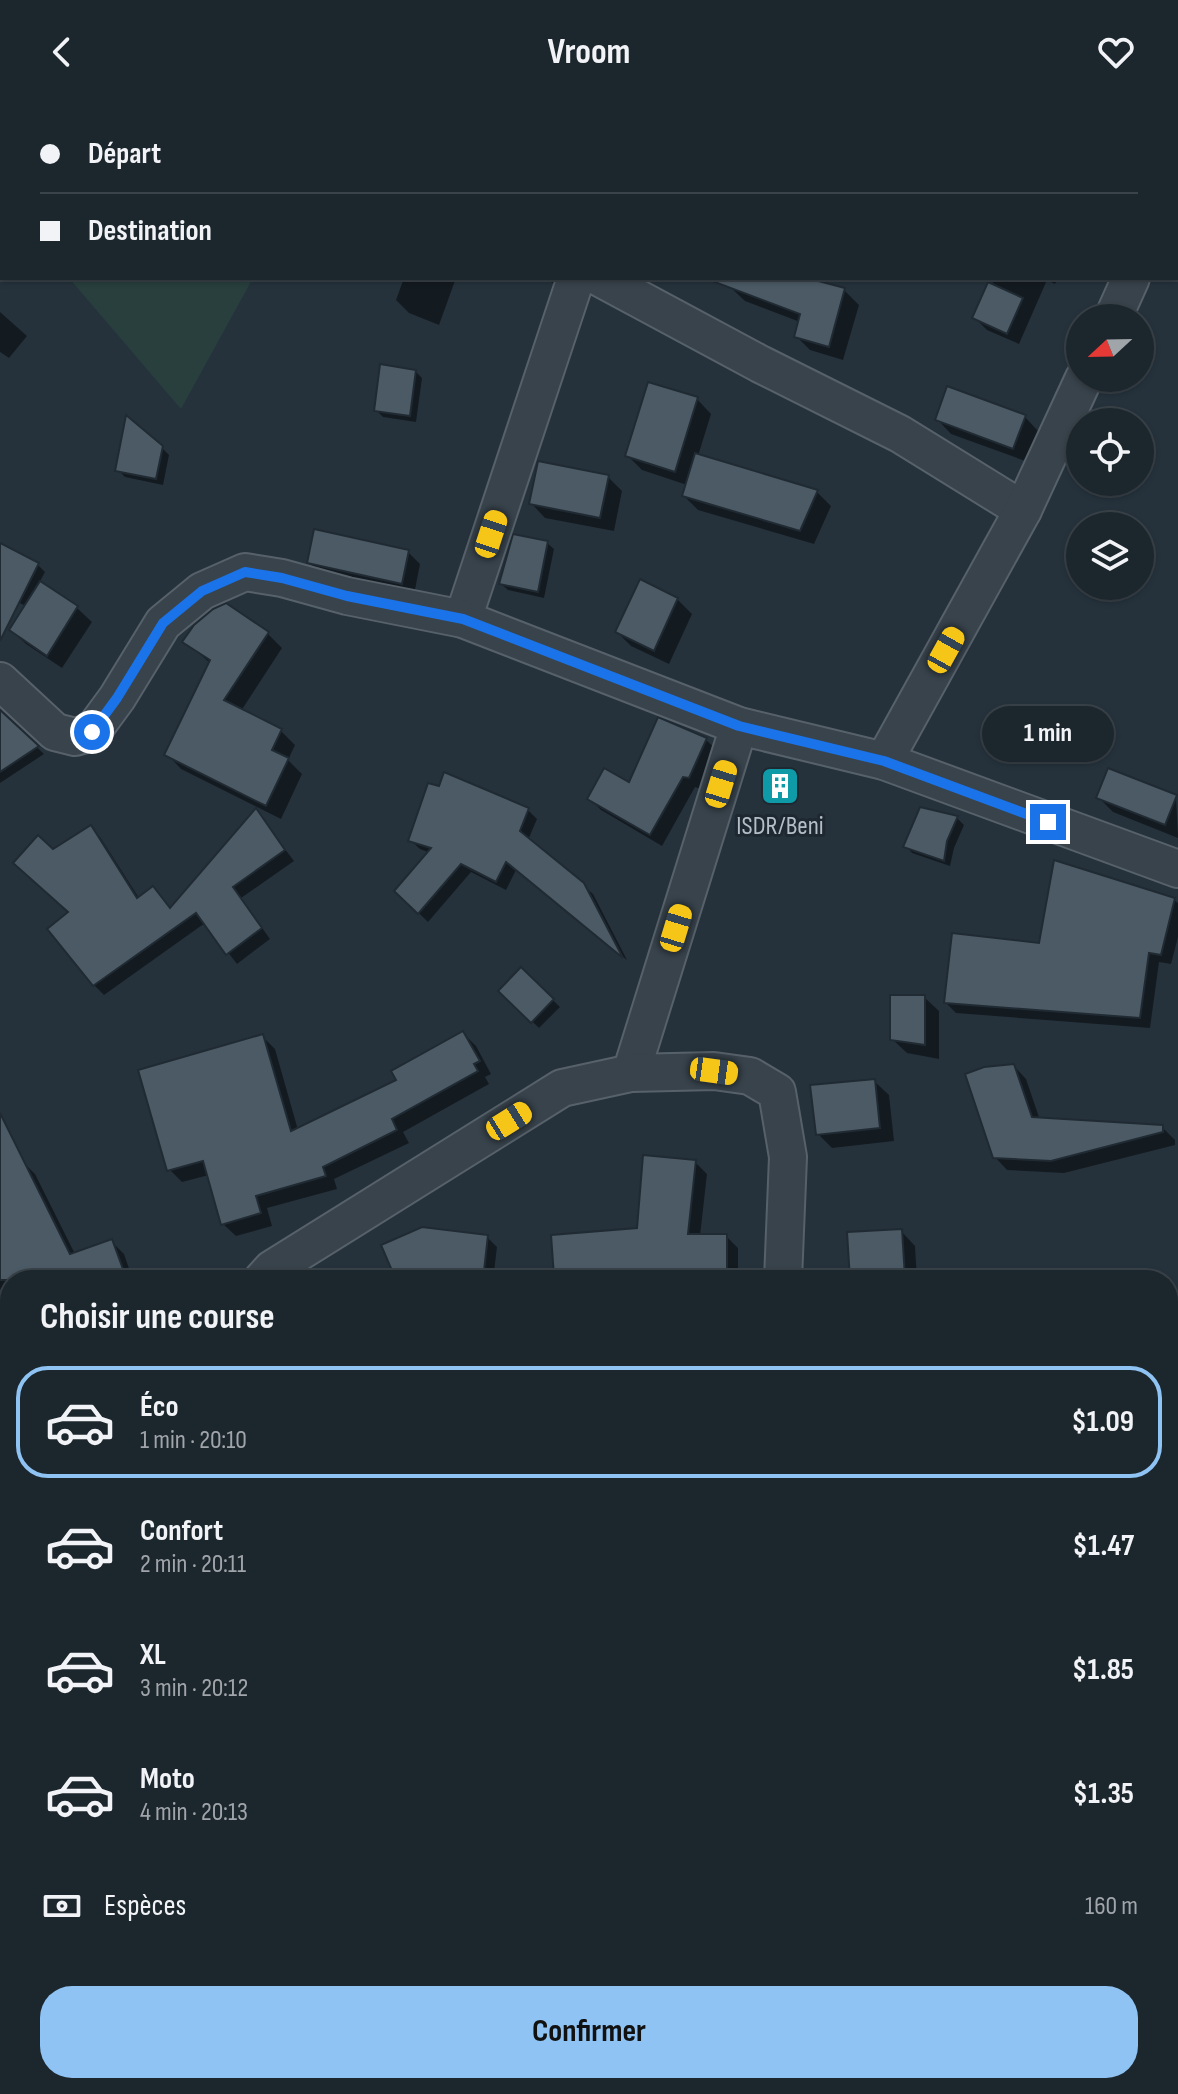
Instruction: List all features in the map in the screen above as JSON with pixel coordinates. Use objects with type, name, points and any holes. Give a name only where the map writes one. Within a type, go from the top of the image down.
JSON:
[{"type":"street","points":[[463,619],[575,280]]},
{"type":"street","points":[[604,280],[760,364],[900,434],[1023,510]]},
{"type":"street","points":[[1119,304],[1130,280]]},
{"type":"street","points":[[884,761],[1023,510],[1078,392]]},
{"type":"street","points":[[0,681],[55,732],[75,737],[92,732],[163,623],[202,591],[245,572],[463,619],[739,726],[884,761],[1178,869]]},
{"type":"street","points":[[631,1073],[739,726]]},
{"type":"street","points":[[271,1270],[562,1088],[631,1073],[714,1071],[750,1076],[777,1092],[788,1157],[783,1270]]},
{"type":"green space","points":[[71,280],[252,280],[181,409]]},
{"type":"building","points":[[815,280],[845,288],[829,347],[794,337],[800,314],[712,281]]},
{"type":"building","points":[[988,282],[1023,298],[1007,334],[972,318]]},
{"type":"building","points":[[380,364],[416,370],[410,416],[374,411]]},
{"type":"building","points":[[648,382],[698,397],[675,472],[625,456]]},
{"type":"building","points":[[947,386],[1026,415],[1013,449],[935,420]]},
{"type":"building","points":[[126,415],[163,446],[156,479],[115,471]]},
{"type":"building","points":[[695,453],[818,490],[800,531],[682,496]]},
{"type":"building","points":[[538,461],[609,475],[600,518],[529,504]]},
{"type":"building","points":[[314,529],[409,550],[402,584],[307,563]]},
{"type":"building","points":[[513,534],[548,541],[538,592],[499,584]]},
{"type":"building","points":[[0,543],[39,563],[0,641]]},
{"type":"building","points":[[640,579],[678,598],[654,651],[615,632]]},
{"type":"building","points":[[40,581],[78,606],[47,656],[9,630]]},
{"type":"building","points":[[226,603],[269,632],[224,700],[282,729],[272,750],[289,758],[266,806],[164,755],[210,660],[182,642],[194,625],[213,609]]},
{"type":"building","points":[[0,710],[39,746],[0,772]]},
{"type":"building","points":[[658,717],[707,738],[689,778],[683,777],[650,835],[587,799],[604,768],[629,782]]},
{"type":"building","points":[[1108,768],[1177,795],[1165,825],[1096,798]]},
{"type":"building","points":[[444,772],[529,808],[520,831],[584,883],[623,958],[506,862],[496,882],[461,864],[418,914],[394,891],[431,848],[408,841],[428,783],[439,786]]},
{"type":"building","points":[[920,807],[958,816],[947,841],[944,861],[903,847]]},
{"type":"building","points":[[256,808],[285,850],[233,887],[262,928],[226,955],[196,913],[93,986],[47,929],[68,912],[13,863],[38,835],[53,849],[91,825],[137,898],[153,886],[170,908]]},
{"type":"building","points":[[1054,860],[1175,898],[1161,955],[1149,953],[1140,1018],[944,1003],[952,933],[1039,943]]},
{"type":"building","points":[[521,967],[554,999],[531,1023],[498,991]]},
{"type":"building","points":[[890,995],[925,995],[925,1045],[890,1040]]},
{"type":"building","points":[[463,1031],[480,1061],[474,1064],[478,1071],[392,1119],[397,1130],[323,1167],[326,1176],[256,1196],[261,1213],[221,1225],[203,1161],[167,1171],[138,1070],[263,1034],[291,1131],[396,1080],[391,1071]]},
{"type":"building","points":[[1014,1064],[1032,1117],[1163,1125],[1163,1132],[1051,1161],[993,1158],[965,1074],[984,1067]]},
{"type":"building","points":[[875,1079],[880,1128],[816,1135],[810,1085]]},
{"type":"building","points":[[0,1113],[70,1254],[112,1239],[123,1270],[0,1270]]},
{"type":"building","points":[[643,1155],[696,1160],[688,1234],[727,1234],[727,1270],[554,1270],[551,1235],[637,1228]]},
{"type":"building","points":[[422,1227],[488,1235],[484,1270],[392,1270],[381,1245]]},
{"type":"building","points":[[902,1229],[905,1270],[849,1270],[847,1232]]},
{"type":"place","name":"ISDR/Beni","points":[[780,786]]},
{"type":"route","points":[[92,732],[163,623],[202,591],[245,572],[463,619],[739,726],[884,761],[1048,822]]}]
